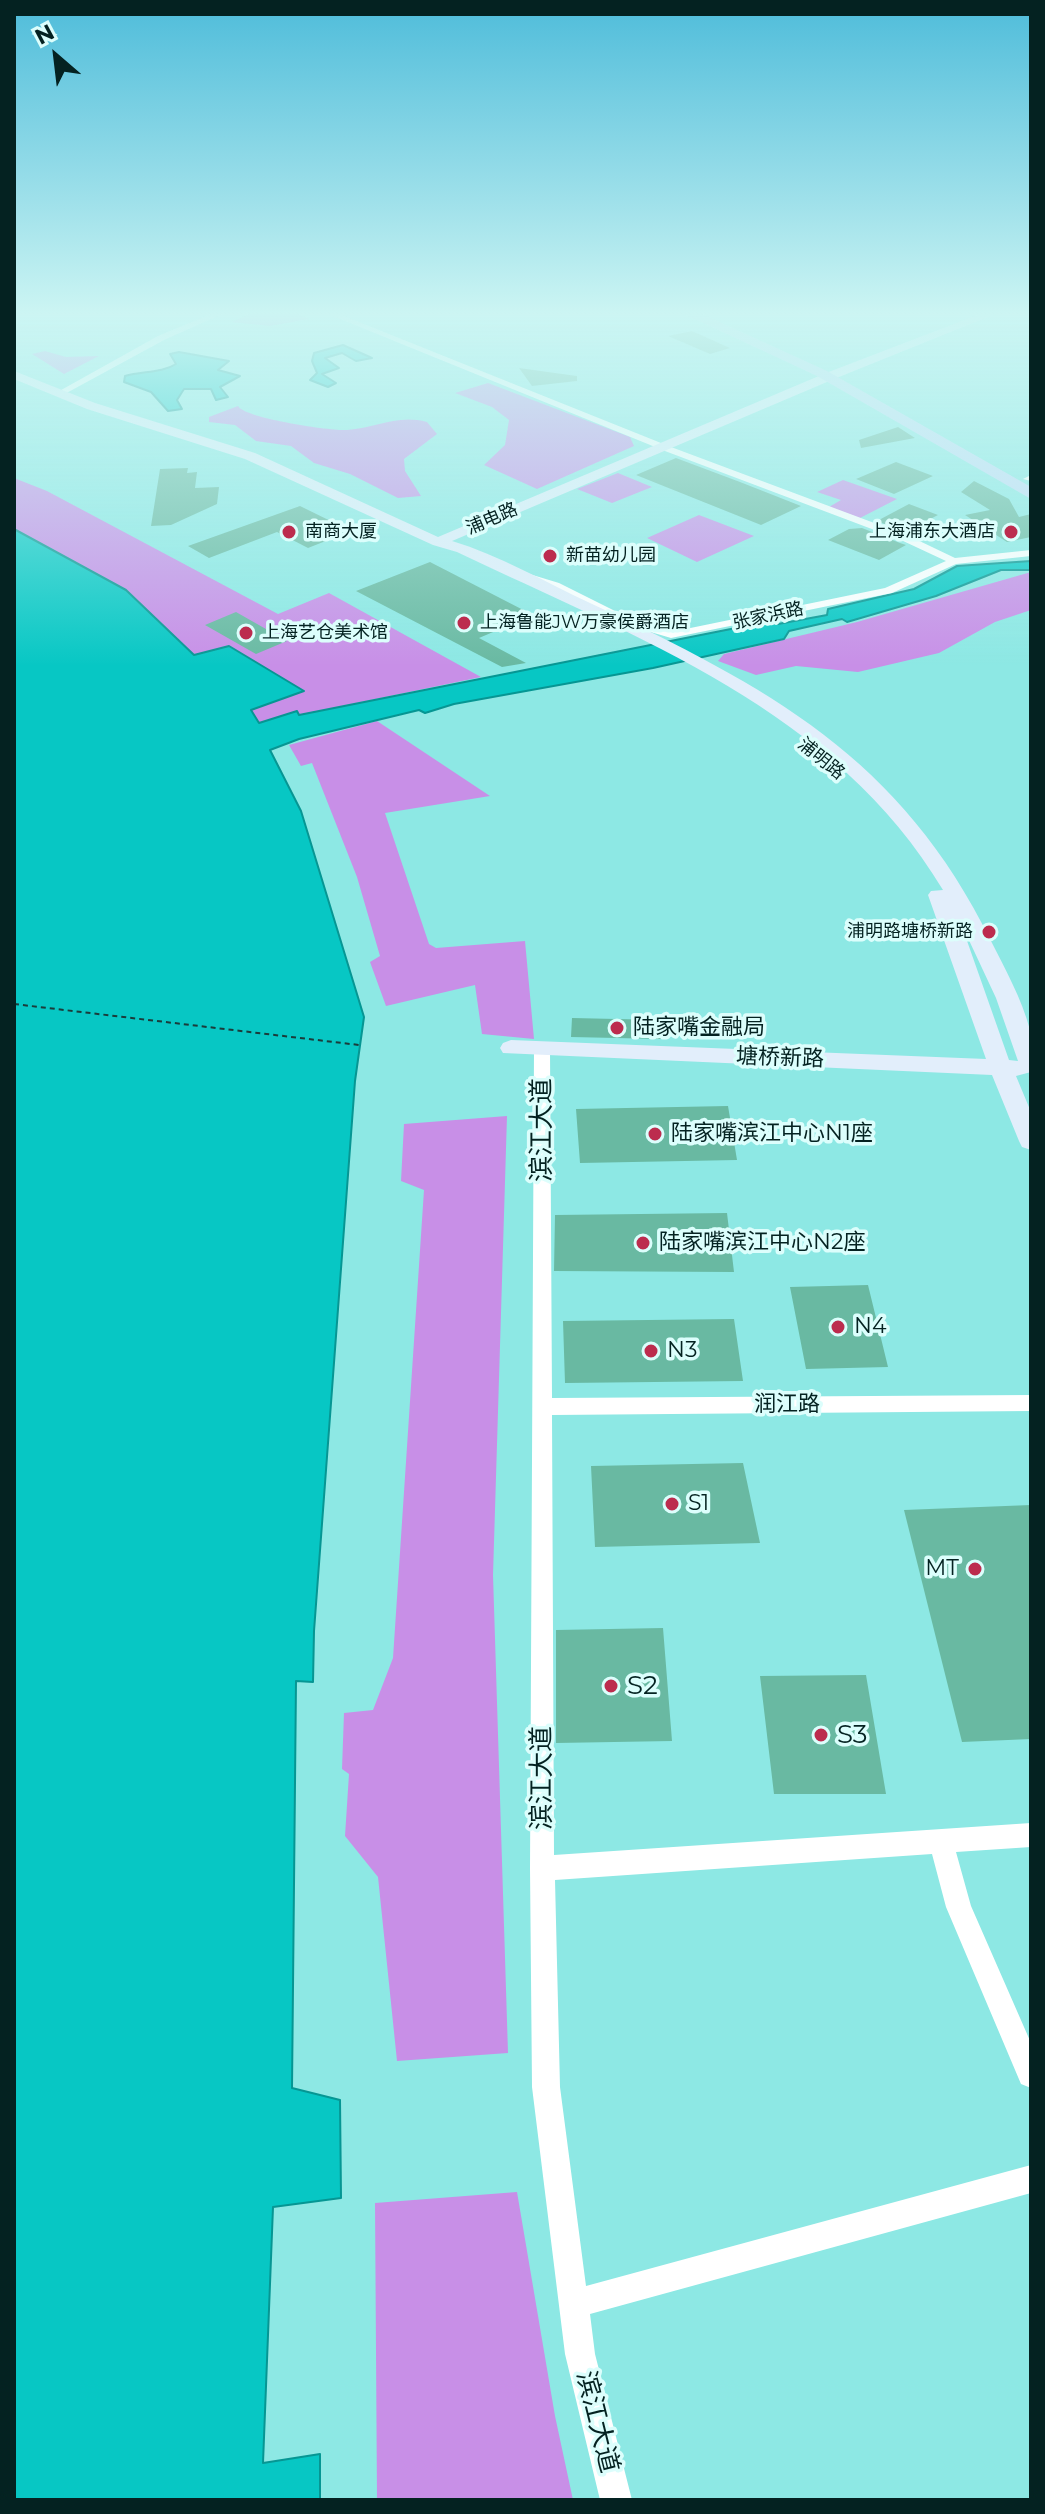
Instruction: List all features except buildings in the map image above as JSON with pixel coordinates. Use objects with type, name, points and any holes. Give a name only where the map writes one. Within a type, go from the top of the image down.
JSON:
[{"type":"main road","name":"浦明路","points":[[174,431],[250,456],[438,542],[462,549],[632,632],[799,724],[854,767],[896,808],[935,858],[976,933],[1031,1063]]},
{"type":"main road","name":"浦电路","points":[[438,542],[697,431]]},
{"type":"main road","points":[[938,431],[1030,483]]},
{"type":"main road","name":"浦明路","points":[[438,542],[448,554],[614,636],[713,678],[822,758],[870,802],[906,846],[945,907],[1000,1066],[1031,1141]]},
{"type":"main road","name":"塘桥新路","points":[[511,1048],[1000,1066],[1031,1070]]},
{"type":"main road","name":"塘桥新路","points":[[1000,1066],[1031,1063]]},
{"type":"street","points":[[625,431],[869,524],[954,561]]},
{"type":"street","name":"张家浜路","points":[[510,572],[539,577],[647,629],[671,635],[888,591],[954,561],[1031,553]]},
{"type":"street","name":"滨江大道","points":[[542,1050],[542,1868],[546,2087],[580,2354],[616,2500]]},
{"type":"street","name":"润江路","points":[[542,1407],[1031,1403]]},
{"type":"street","points":[[542,1868],[1031,1835]]},
{"type":"street","points":[[941,1841],[959,1907],[1031,2074]]},
{"type":"street","points":[[574,2304],[1031,2179]]},
{"type":"shaded area","points":[[243,431],[435,431],[437,434],[404,459],[405,471],[421,496],[398,498],[350,474],[314,463],[291,446],[256,441]]},
{"type":"shaded area","points":[[507,431],[615,431],[630,437],[634,446],[537,489],[484,465],[505,445]]},
{"type":"shaded area","points":[[618,473],[652,487],[612,503],[577,489]]},
{"type":"shaded area","points":[[14,478],[47,491],[278,614],[329,593],[481,677],[299,715],[296,711],[258,724],[251,710],[304,691],[194,656],[126,590],[14,529]]},
{"type":"shaded area","points":[[843,480],[897,499],[860,518],[829,507],[841,500],[817,492]]},
{"type":"shaded area","points":[[699,515],[754,536],[697,562],[647,538]]},
{"type":"shaded area","points":[[1031,572],[1031,610],[995,622],[939,653],[858,672],[796,666],[756,675],[718,661],[724,654],[857,622]]},
{"type":"shaded area","points":[[377,721],[490,796],[385,813],[429,944],[436,948],[525,941],[534,1039],[482,1034],[475,985],[386,1006],[370,962],[380,956],[357,877],[312,763],[301,766],[289,745]]},
{"type":"shaded area","points":[[507,1116],[493,1575],[508,2053],[397,2061],[378,1877],[345,1836],[349,1774],[342,1769],[344,1713],[373,1710],[393,1658],[424,1190],[401,1181],[404,1124]]},
{"type":"shaded area","points":[[517,2192],[555,2416],[573,2500],[377,2500],[375,2203]]},
{"type":"water","points":[[14,529],[126,590],[194,655],[229,646],[304,691],[251,710],[259,723],[297,711],[299,715],[766,622],[778,624],[827,615],[828,609],[914,589],[957,566],[1031,561],[1031,570],[1001,570],[936,596],[847,622],[842,619],[789,631],[784,639],[653,668],[454,704],[425,713],[419,710],[299,739],[270,750],[301,811],[364,1017],[355,1081],[314,1631],[313,1682],[296,1681],[292,2088],[340,2100],[341,2198],[273,2207],[263,2463],[320,2454],[320,2500],[14,2500]]},
{"type":"ferry route","points":[[14,1004],[359,1045]]},
{"type":"place","name":"南商大厦","points":[[289,532]]},
{"type":"place","name":"上海浦东大酒店","points":[[1011,532]]},
{"type":"place","name":"新苗幼儿园","points":[[550,556]]},
{"type":"place","name":"上海鲁能JW万豪侯爵酒店","points":[[464,623]]},
{"type":"place","name":"上海艺仓美术馆","points":[[246,633]]},
{"type":"place","name":"浦明路塘桥新路","points":[[989,932]]},
{"type":"place","name":"陆家嘴金融局","points":[[617,1028]]},
{"type":"place","name":"陆家嘴滨江中心N1座","points":[[655,1134]]},
{"type":"place","name":"陆家嘴滨江中心N2座","points":[[643,1243]]},
{"type":"place","name":"N4","points":[[838,1327]]},
{"type":"place","name":"N3","points":[[651,1351]]},
{"type":"place","name":"S1","points":[[672,1504]]},
{"type":"place","name":"MT","points":[[975,1569]]},
{"type":"place","name":"S2","points":[[611,1686]]},
{"type":"place","name":"S3","points":[[821,1735]]}]
